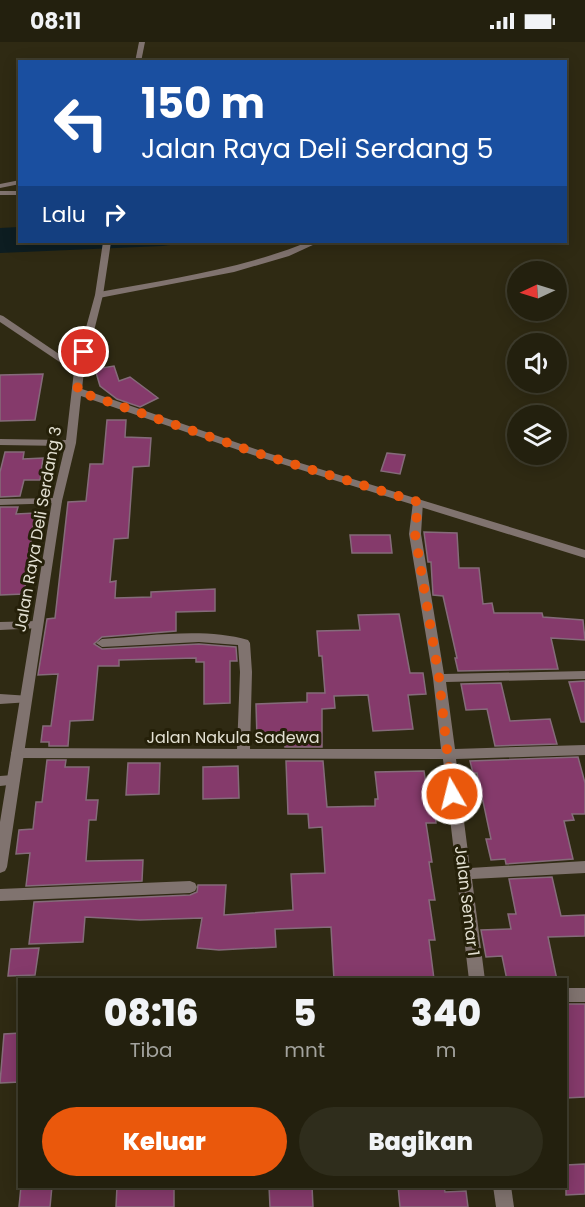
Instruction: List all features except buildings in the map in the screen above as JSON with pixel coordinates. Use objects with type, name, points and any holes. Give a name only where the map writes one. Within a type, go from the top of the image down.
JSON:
[{"type":"street","points":[[138,60],[142,42]]},
{"type":"street","points":[[0,186],[18,182]]},
{"type":"street","points":[[0,193],[18,193]]},
{"type":"street","name":"Jalan Raya Deli Serdang 3","points":[[0,867],[7,780],[18,753],[57,501],[71,443],[79,371],[99,295],[107,243]]},
{"type":"street","points":[[99,295],[250,265],[285,255],[311,244]]},
{"type":"street","points":[[0,318],[79,371]]},
{"type":"street","points":[[77,391],[417,506],[585,554]]},
{"type":"street","points":[[0,442],[71,443]]},
{"type":"street","points":[[0,502],[57,501]]},
{"type":"street","name":"Jalan Semar 1","points":[[417,506],[415,534],[439,678],[477,978]]},
{"type":"street","points":[[0,626],[37,625]]},
{"type":"street","points":[[102,643],[211,639],[232,639],[244,643],[246,672],[243,753]]},
{"type":"street","points":[[439,678],[585,675]]},
{"type":"street","points":[[0,699],[26,699]]},
{"type":"street","name":"Jalan Nakula Sadewa","points":[[18,753],[447,754],[585,750]]},
{"type":"street","points":[[463,874],[585,867]]},
{"type":"street","points":[[0,896],[190,887]]},
{"type":"street","points":[[567,995],[585,995]]},
{"type":"street","points":[[502,1188],[505,1207]]},
{"type":"shaded area","points":[[18,227],[18,243],[186,243],[0,253],[0,228]]},
{"type":"route","points":[[84,352],[77,391],[257,453],[418,502],[415,534],[439,678],[452,794]]}]
